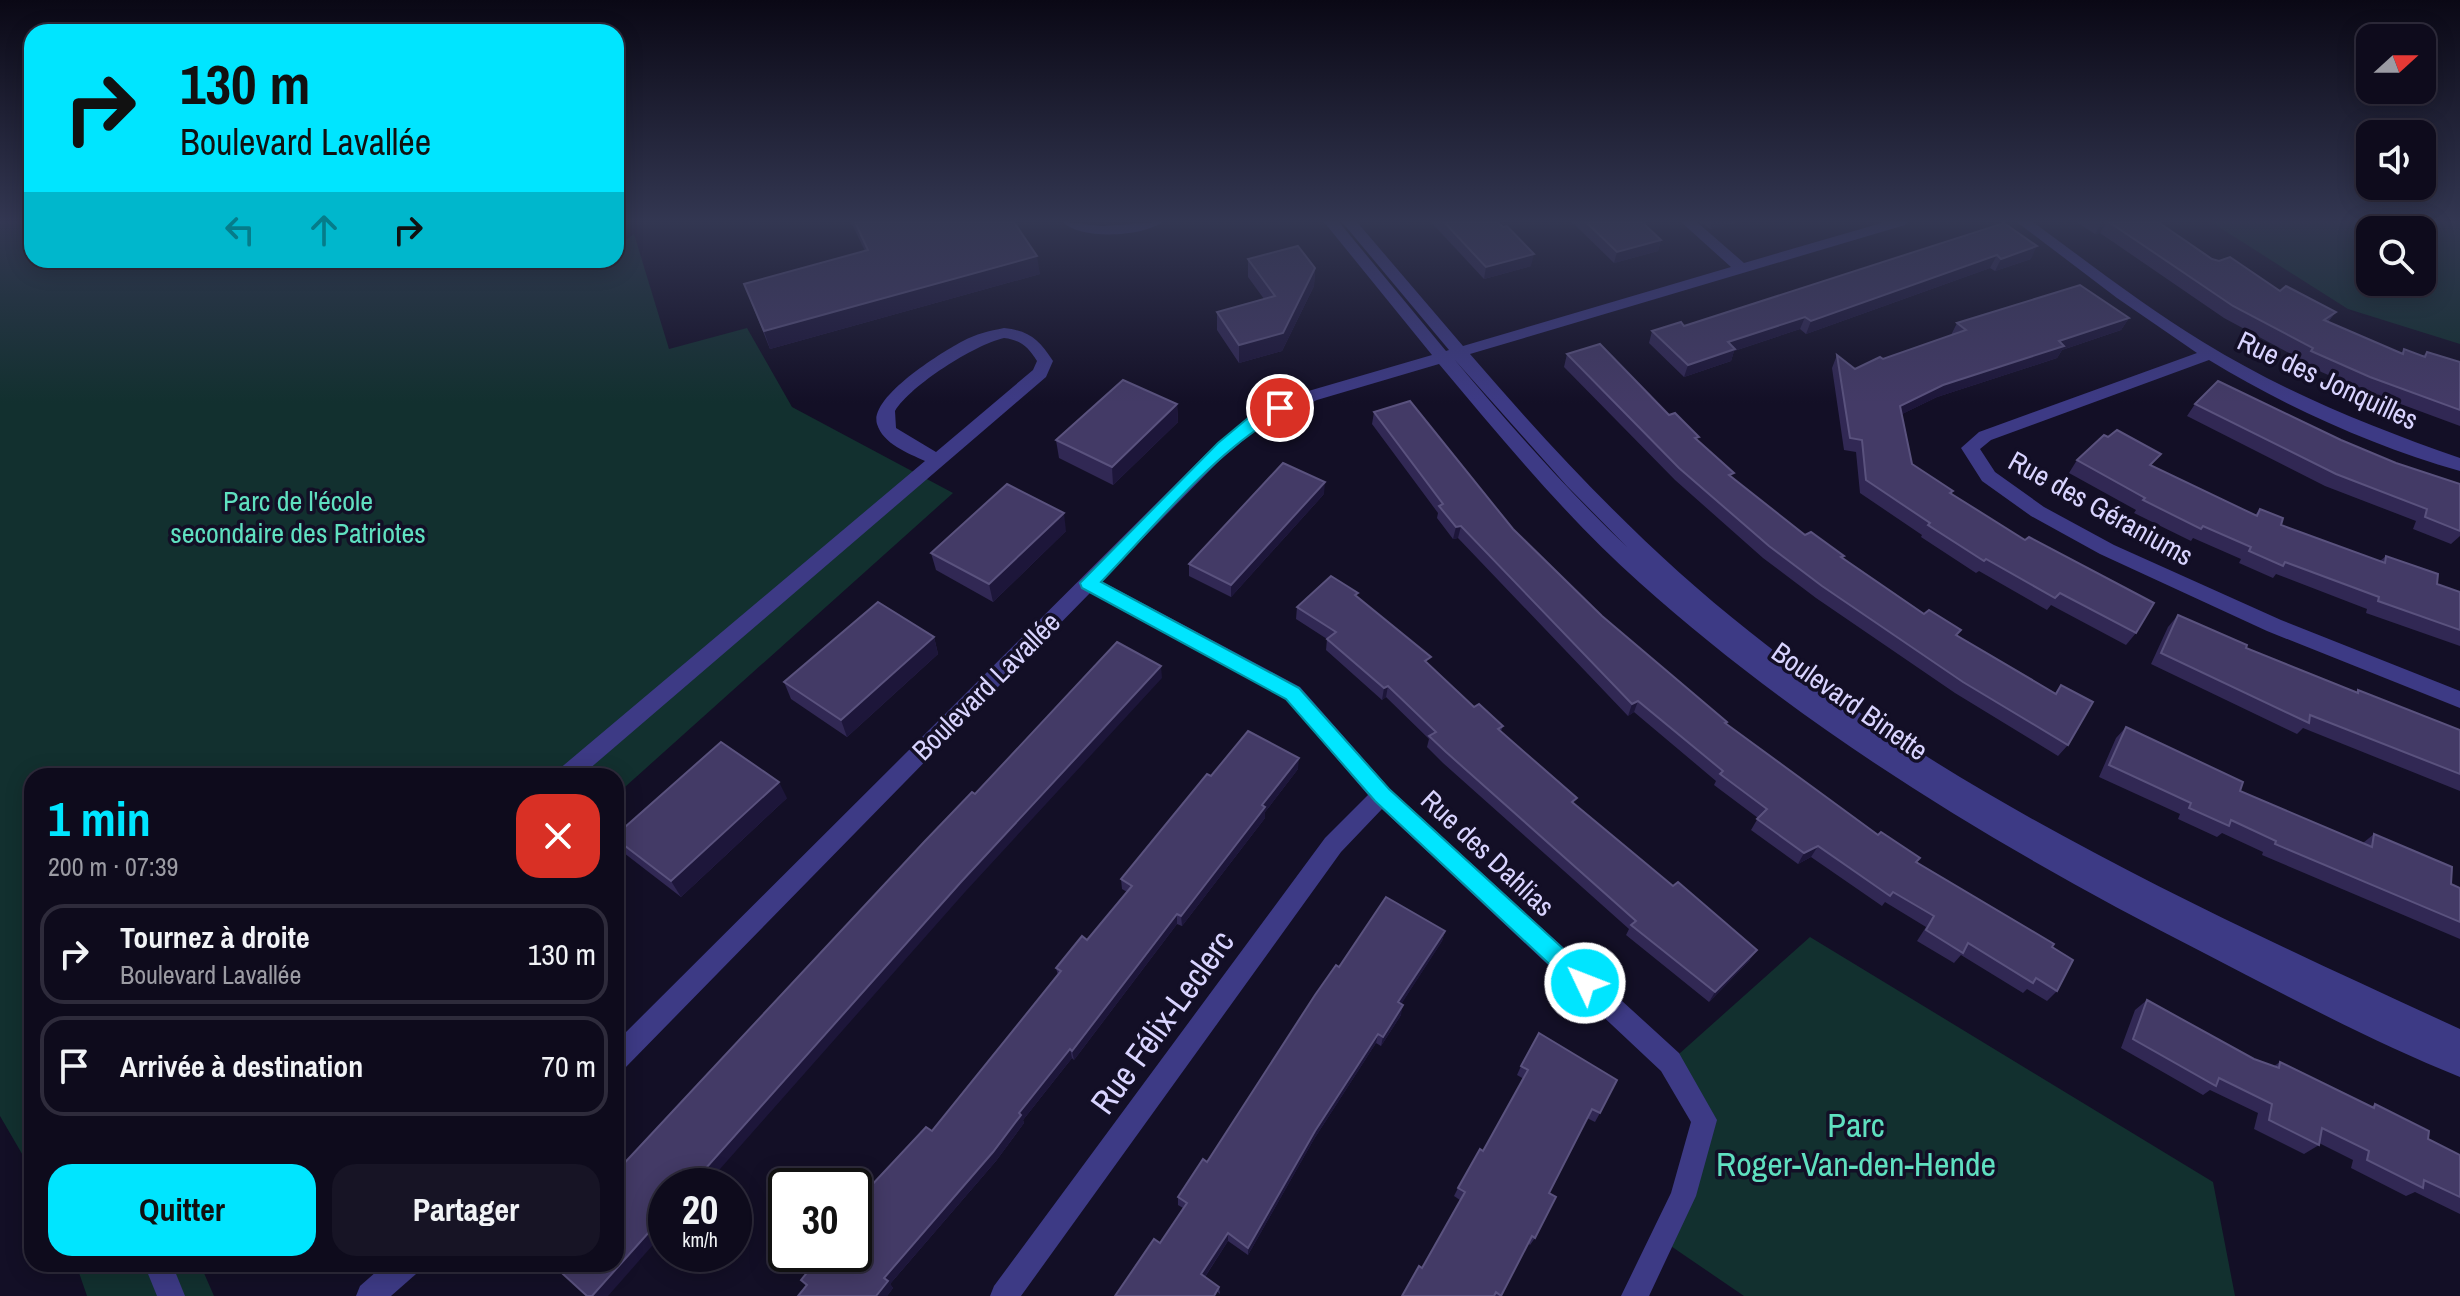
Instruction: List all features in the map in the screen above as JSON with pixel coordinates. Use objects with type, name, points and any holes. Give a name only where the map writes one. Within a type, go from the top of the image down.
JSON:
[{"type":"street","name":"Boulevard Binette","points":[[1387,282],[1652,560],[1715,615],[1822,697],[1957,787],[2104,871],[2460,1041]]},
{"type":"street","name":"Boulevard Binette","points":[[1397,282],[1554,484],[1629,561],[1729,648],[1841,731],[1999,833],[2131,906],[2460,1065]]},
{"type":"street","name":"Boulevard Lavallée","points":[[624,1051],[1218,452],[1254,422],[1300,399],[1697,282]]},
{"type":"street","name":"Rue des Jonquilles","points":[[2109,282],[2210,354],[2308,406],[2460,465]]},
{"type":"street","points":[[575,768],[938,460],[1040,373],[1045,361],[1041,351],[1015,335],[996,334],[972,341],[892,401],[885,414],[886,426],[893,435],[938,460]]},
{"type":"street","name":"Rue des Géraniums","points":[[2210,354],[1985,436],[1970,448],[1973,463],[1990,480],[2040,512],[2164,577],[2292,634],[2460,700]]},
{"type":"street","name":"Rue des Dahlias","points":[[1088,583],[1293,693],[1382,795],[1670,1062],[1704,1120],[1683,1196],[1635,1296]]},
{"type":"street","name":"Rue Félix-Leclerc","points":[[1004,1296],[1333,845],[1382,795]]},
{"type":"street","points":[[161,1272],[171,1296]]},
{"type":"street","points":[[370,1296],[397,1272]]},
{"type":"green space","name":"Parc de l'école secondaire des Patriotes","points":[[0,282],[649,282],[669,349],[747,328],[792,407],[953,493],[624,788],[624,768],[24,768],[24,1157],[0,1116]]},
{"type":"green space","points":[[2306,282],[2356,282],[2356,296],[2436,296],[2436,282],[2460,282],[2460,344],[2348,309]]},
{"type":"green space","name":"Parc Roger-Van-den-Hende","points":[[1810,937],[2213,1182],[2235,1296],[1744,1296],[1662,1240],[1704,1120],[1670,1062]]},
{"type":"green space","points":[[79,1272],[204,1272],[214,1296],[87,1296]]},
{"type":"building","points":[[750,282],[941,282],[764,331],[744,284]]},
{"type":"building","points":[[1265,282],[1308,282],[1283,333],[1239,345],[1217,312],[1275,296]]},
{"type":"building","points":[[1819,282],[1920,282],[1811,321],[1805,317],[1728,342],[1735,349],[1688,365],[1652,331],[1681,322],[1684,326]]},
{"type":"building","points":[[2198,282],[2267,282],[2280,291],[2286,286],[2336,312],[2324,320],[2403,354],[2404,349],[2425,357],[2427,352],[2460,362],[2460,410],[2370,377],[2311,351],[2313,348],[2233,306]]},
{"type":"building","points":[[2080,285],[2129,318],[2059,341],[2064,346],[1943,385],[1900,406],[1912,464],[1953,491],[1950,493],[2025,540],[2029,537],[2154,603],[2136,633],[2060,593],[2055,598],[1986,559],[1984,561],[1928,525],[1930,523],[1866,480],[1862,440],[1850,438],[1837,355],[1855,369],[1880,357],[1883,359],[1966,330],[1957,323]]},
{"type":"building","points":[[1600,344],[1669,415],[1675,413],[1699,437],[1695,438],[1734,473],[1729,475],[1805,535],[1811,532],[1844,556],[1841,557],[1924,614],[1929,610],[1961,630],[1956,635],[2056,694],[2061,685],[2093,702],[2068,745],[1963,682],[1769,546],[1679,468],[1567,354]]},
{"type":"building","points":[[1123,380],[1177,404],[1112,467],[1056,440]]},
{"type":"building","points":[[2218,381],[2341,440],[2396,463],[2460,484],[2460,531],[2425,517],[2427,509],[2336,474],[2195,404]]},
{"type":"building","points":[[1410,401],[1513,529],[1602,616],[1725,723],[1878,835],[1881,832],[1920,858],[1916,862],[2054,944],[2052,947],[2073,960],[2057,991],[2036,978],[2033,983],[1968,943],[1963,953],[1926,930],[1934,916],[1893,892],[1890,896],[1818,846],[1804,853],[1757,819],[1767,809],[1720,774],[1723,771],[1638,701],[1632,704],[1461,526],[1456,527],[1439,506],[1443,504],[1374,412]]},
{"type":"building","points":[[2117,430],[2161,454],[2150,465],[2257,516],[2260,509],[2283,518],[2281,525],[2385,563],[2386,556],[2438,574],[2437,584],[2460,592],[2460,630],[2378,601],[2379,597],[2285,562],[2283,566],[2249,551],[2251,547],[2203,526],[2201,529],[2143,500],[2145,498],[2077,460],[2104,435],[2108,437]]},
{"type":"building","points":[[1283,463],[1325,482],[1231,585],[1189,564]]},
{"type":"building","points":[[1007,484],[1064,513],[989,584],[931,553]]},
{"type":"building","points":[[1331,576],[1358,593],[1355,595],[1431,657],[1425,661],[1474,707],[1479,704],[1503,726],[1498,729],[1577,798],[1572,802],[1673,886],[1678,882],[1757,950],[1715,992],[1631,925],[1636,921],[1429,736],[1436,732],[1388,686],[1384,688],[1327,639],[1336,632],[1297,607]]},
{"type":"building","points":[[878,602],[934,637],[841,720],[784,682]]},
{"type":"building","points":[[2178,615],[2247,645],[2246,648],[2460,730],[2460,774],[2310,715],[2309,723],[2161,653]]},
{"type":"building","points":[[1117,642],[1161,666],[961,882],[706,1168],[648,1168],[648,1233],[624,1260],[624,1163],[972,792],[975,794]]},
{"type":"building","points":[[2126,727],[2243,782],[2240,791],[2372,847],[2374,834],[2452,867],[2451,884],[2460,888],[2460,922],[2275,844],[2276,841],[2231,820],[2229,826],[2189,808],[2191,803],[2109,765]]},
{"type":"building","points":[[1248,731],[1299,758],[1181,916],[1177,914],[1072,1051],[1070,1049],[1019,1113],[1021,1115],[993,1152],[884,1278],[888,1281],[876,1296],[798,1296],[807,1285],[801,1280],[807,1272],[872,1272],[872,1185],[926,1127],[932,1131],[1061,971],[1056,968],[1082,936],[1087,940],[1132,886],[1121,879],[1207,774],[1211,776]]},
{"type":"building","points":[[721,742],[779,782],[671,881],[624,845],[624,828]]},
{"type":"building","points":[[1386,897],[1445,931],[1398,1002],[1403,1005],[1383,1037],[1378,1034],[1315,1131],[1248,1248],[1228,1233],[1201,1274],[1219,1287],[1214,1296],[1115,1296],[1154,1239],[1160,1243],[1187,1203],[1178,1197],[1203,1159],[1207,1162],[1315,995],[1336,965],[1339,967]]},
{"type":"building","points":[[2147,1000],[2254,1059],[2279,1068],[2280,1062],[2429,1131],[2428,1139],[2460,1155],[2460,1197],[2424,1180],[2423,1188],[2367,1160],[2369,1151],[2322,1128],[2319,1145],[2269,1120],[2272,1104],[2219,1078],[2216,1086],[2133,1039]]},
{"type":"building","points":[[1539,1033],[1617,1080],[1600,1113],[1592,1109],[1549,1193],[1556,1197],[1535,1238],[1532,1236],[1501,1296],[1496,1292],[1494,1296],[1402,1296],[1419,1266],[1422,1268],[1465,1192],[1458,1188],[1480,1149],[1483,1151],[1528,1070],[1521,1066]]},
{"type":"building","points":[[561,1272],[613,1272],[592,1296],[587,1296]]},
{"type":"route","points":[[1280,408],[1238,434],[1088,583],[1293,693],[1382,795],[1585,983]]}]
